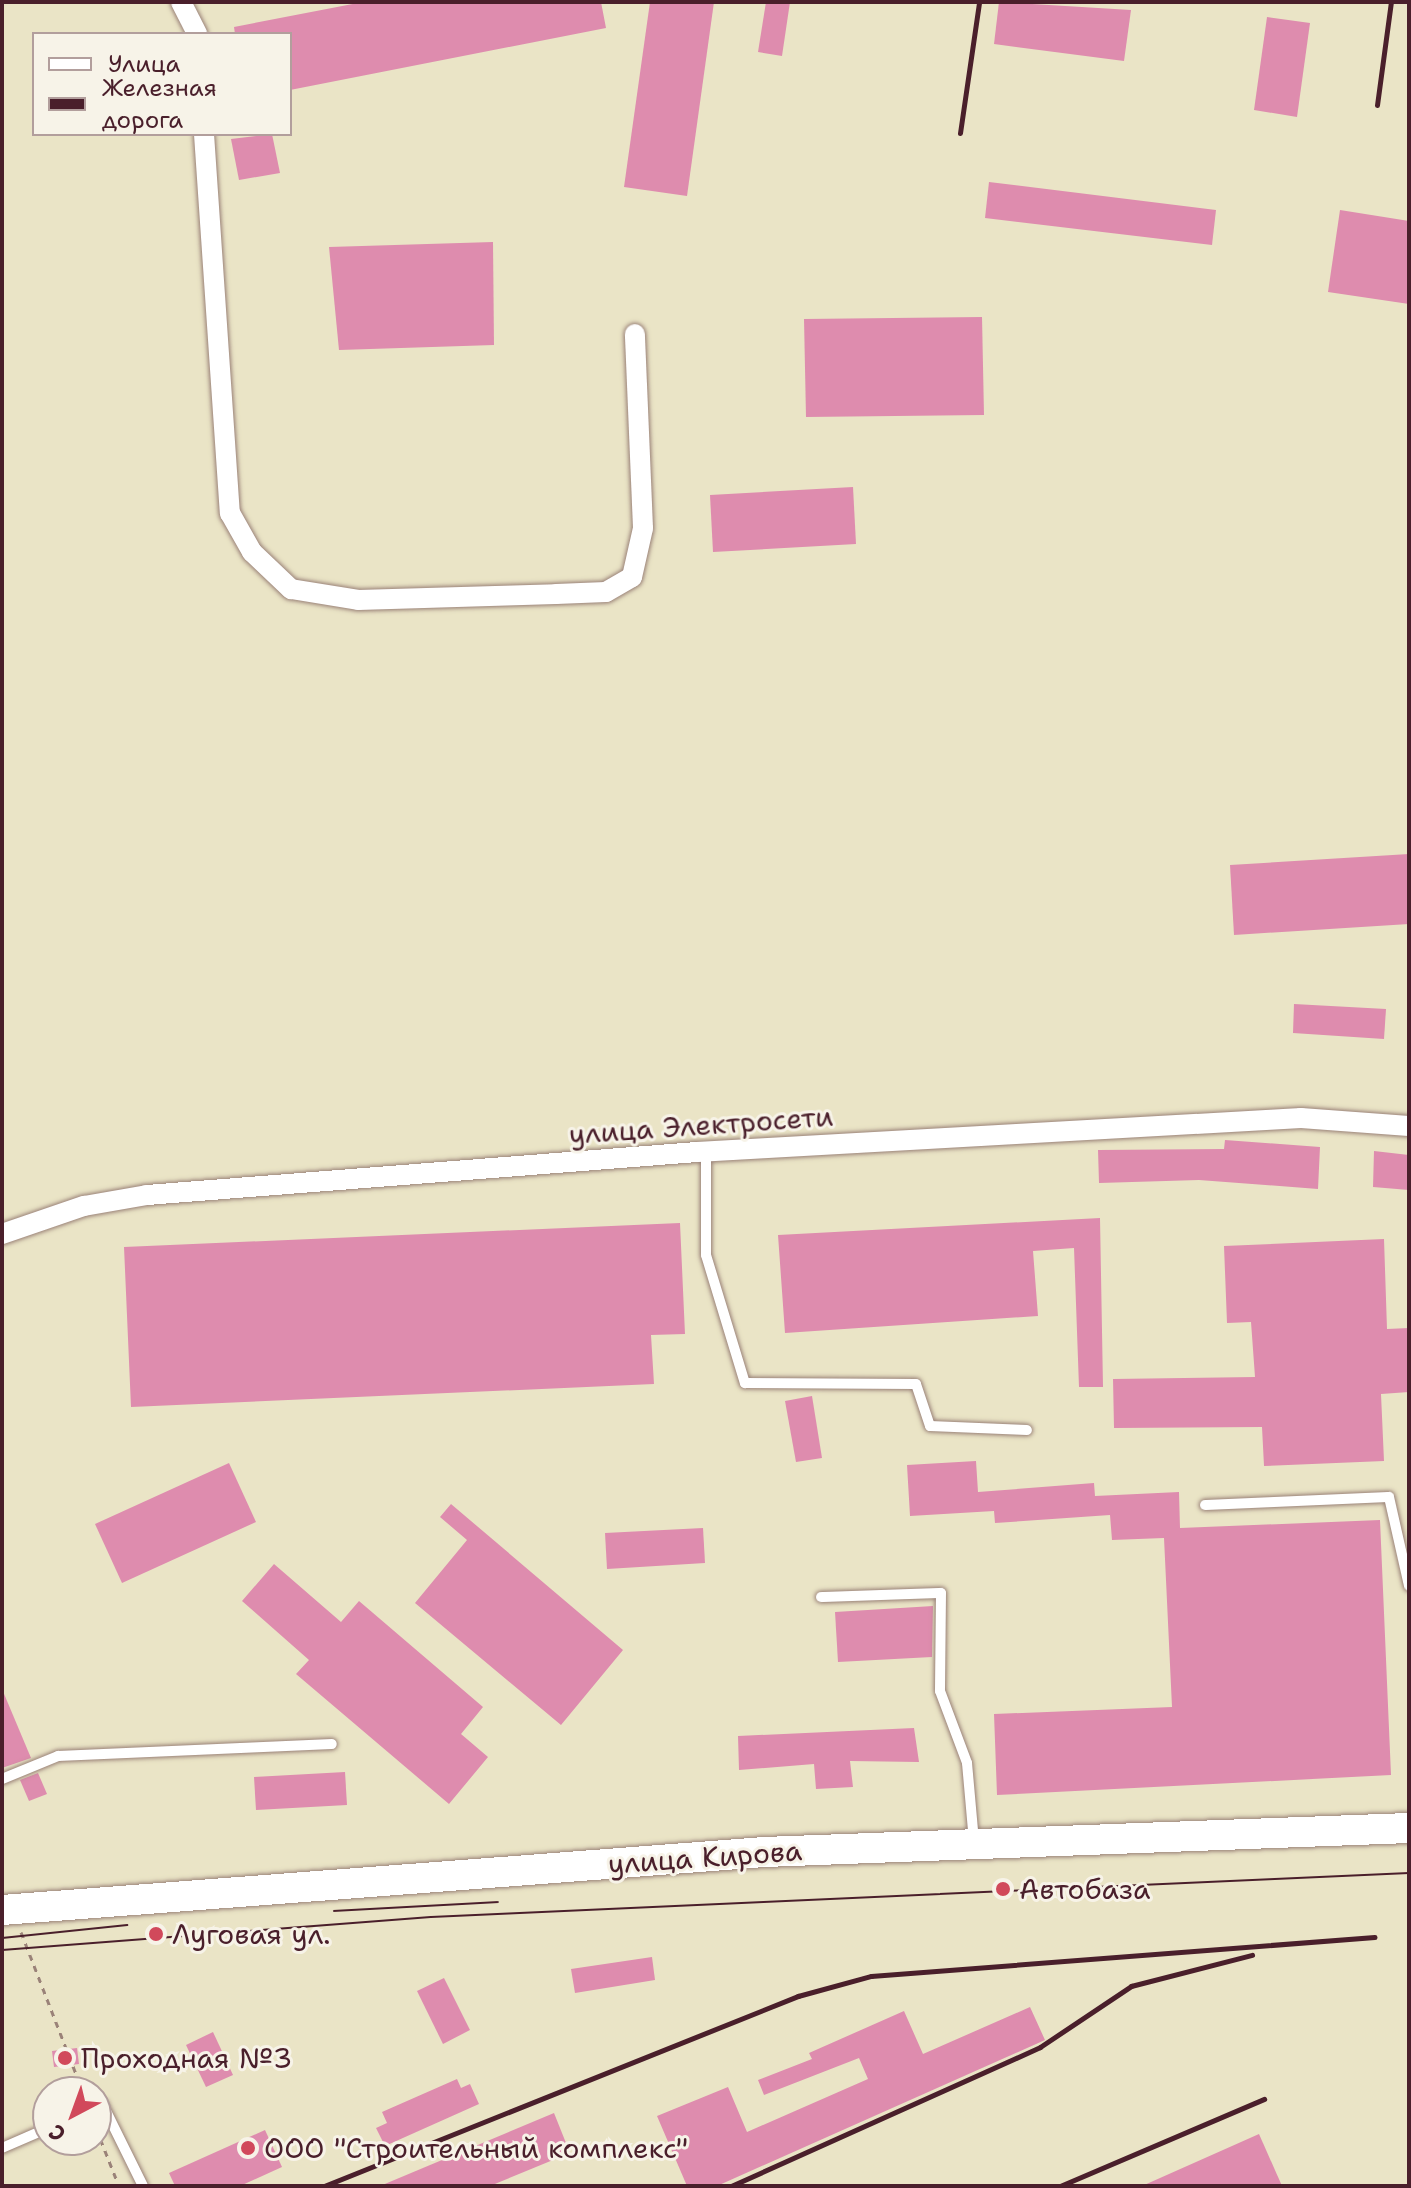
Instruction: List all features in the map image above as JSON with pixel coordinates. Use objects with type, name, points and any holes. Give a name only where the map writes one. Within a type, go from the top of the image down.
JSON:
[{"type":"main road","name":"улица Кирова","points":[[4,1905],[974,1843],[1409,1828]]},
{"type":"street","points":[[181,2],[196,32]]},
{"type":"street","points":[[204,136],[230,513],[252,552],[291,589],[358,600],[556,594],[606,592],[632,577],[643,528],[635,334]]},
{"type":"street","name":"улица Электросети","points":[[2,1234],[84,1206],[147,1195],[706,1151],[1301,1118],[1409,1126]]},
{"type":"lane","points":[[706,1151],[706,1255],[745,1383],[916,1384],[930,1426],[1027,1430]]},
{"type":"lane","points":[[1205,1505],[1389,1497],[1409,1586]]},
{"type":"lane","points":[[821,1597],[941,1593],[940,1691],[967,1763],[974,1843]]},
{"type":"lane","points":[[2,1779],[58,1756],[332,1744]]},
{"type":"lane","points":[[112,2123],[143,2186]]},
{"type":"lane","points":[[2,2148],[32,2135]]},
{"type":"path","points":[[4,1905],[35,1955],[77,2076]]},
{"type":"path","points":[[107,2156],[119,2186]]},
{"type":"building","points":[[363,2],[601,2],[606,28],[292,90],[292,32],[235,32],[234,27]]},
{"type":"building","points":[[650,2],[714,2],[687,196],[624,187]]},
{"type":"building","points":[[766,2],[790,2],[782,56],[758,52]]},
{"type":"building","points":[[999,2],[1131,10],[1124,61],[994,44]]},
{"type":"building","points":[[1267,17],[1310,23],[1297,117],[1254,110]]},
{"type":"building","points":[[272,136],[280,173],[239,180],[231,139]]},
{"type":"building","points":[[989,182],[1216,210],[1212,245],[985,218]]},
{"type":"building","points":[[1340,210],[1409,221],[1409,304],[1328,292]]},
{"type":"building","points":[[493,242],[494,345],[339,350],[329,247]]},
{"type":"building","points":[[982,317],[984,415],[806,417],[804,319]]},
{"type":"building","points":[[853,487],[856,544],[713,552],[710,495]]},
{"type":"building","points":[[1409,854],[1409,924],[1234,935],[1230,865]]},
{"type":"building","points":[[1294,1004],[1386,1009],[1384,1039],[1293,1033]]},
{"type":"building","points":[[1225,1140],[1320,1147],[1318,1189],[1199,1180],[1099,1183],[1098,1150],[1224,1149]]},
{"type":"building","points":[[1374,1151],[1409,1155],[1409,1190],[1373,1187]]},
{"type":"building","points":[[1100,1218],[1103,1387],[1079,1387],[1074,1248],[1033,1251],[1038,1316],[785,1333],[778,1235]]},
{"type":"building","points":[[680,1223],[685,1334],[651,1335],[654,1384],[131,1407],[124,1247]]},
{"type":"building","points":[[1384,1239],[1387,1329],[1409,1328],[1409,1392],[1381,1394],[1384,1461],[1264,1466],[1262,1427],[1114,1428],[1113,1379],[1255,1377],[1251,1322],[1227,1323],[1224,1246]]},
{"type":"building","points":[[812,1396],[822,1458],[796,1462],[785,1401]]},
{"type":"building","points":[[976,1461],[978,1492],[1094,1483],[1095,1496],[1179,1492],[1180,1528],[1380,1520],[1391,1775],[997,1795],[994,1714],[1172,1707],[1164,1538],[1112,1540],[1110,1515],[995,1523],[994,1511],[910,1516],[907,1465]]},
{"type":"building","points":[[229,1463],[256,1522],[122,1583],[95,1524]]},
{"type":"building","points":[[451,1504],[623,1650],[561,1725],[415,1603],[467,1540],[440,1517]]},
{"type":"building","points":[[703,1528],[705,1563],[607,1569],[605,1533]]},
{"type":"building","points":[[274,1564],[341,1622],[359,1601],[483,1707],[461,1734],[488,1757],[449,1804],[296,1674],[309,1660],[242,1601]]},
{"type":"building","points":[[933,1606],[932,1657],[838,1662],[835,1612]]},
{"type":"building","points":[[2,1689],[31,1758],[2,1768]]},
{"type":"building","points":[[914,1728],[919,1762],[850,1761],[853,1787],[816,1789],[814,1764],[739,1770],[738,1736]]},
{"type":"building","points":[[345,1772],[347,1805],[256,1810],[254,1777]]},
{"type":"building","points":[[38,1773],[47,1794],[29,1801],[20,1780]]},
{"type":"building","points":[[652,1957],[655,1980],[575,1993],[571,1969]]},
{"type":"building","points":[[444,1978],[470,2030],[443,2044],[417,1991]]},
{"type":"building","points":[[1030,2007],[1045,2040],[717,2186],[687,2186],[657,2116],[728,2087],[747,2132],[868,2079],[859,2058],[764,2095],[758,2080],[812,2059],[809,2053],[904,2011],[923,2054]]},
{"type":"building","points":[[213,2032],[233,2075],[206,2087],[186,2045]]},
{"type":"building","name":"Проходная №3","points":[[77,2048],[79,2064],[54,2067],[52,2051]]},
{"type":"building","points":[[457,2079],[461,2088],[470,2084],[479,2104],[385,2146],[376,2128],[387,2123],[382,2112]]},
{"type":"building","points":[[554,2113],[570,2153],[490,2186],[380,2186]]},
{"type":"building","name":"ООО \"Строительный комплекс\"","points":[[265,2130],[282,2167],[240,2186],[175,2186],[169,2173]]},
{"type":"building","points":[[1259,2134],[1282,2186],[1142,2186]]},
{"type":"tram line","points":[[2,1950],[431,1917],[1409,1873]]},
{"type":"tram line","points":[[334,1911],[498,1902]]},
{"type":"tram line","points":[[2,1938],[127,1925]]},
{"type":"railway","points":[[960,133],[979,2]]},
{"type":"railway","points":[[1377,105],[1391,2]]},
{"type":"railway","points":[[324,2186],[798,1996],[871,1976],[1374,1937]]},
{"type":"railway","points":[[731,2186],[1040,2047],[1131,1986],[1252,1955]]},
{"type":"railway","points":[[1060,2186],[1264,2099]]},
{"type":"place","name":"Автобаза","points":[[1003,1889]]},
{"type":"place","name":"Луговая ул.","points":[[156,1934]]},
{"type":"place","name":"Проходная №3","points":[[65,2058]]},
{"type":"place","name":"ООО \"Строительный комплекс\"","points":[[248,2148]]}]
